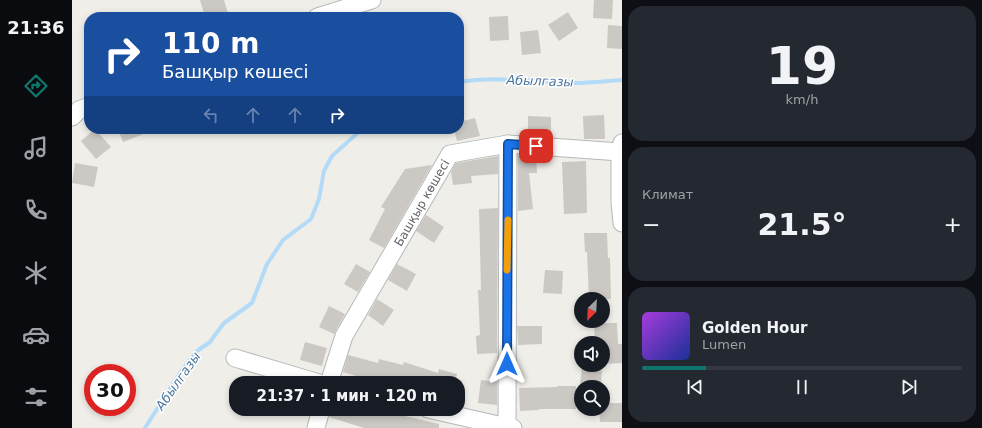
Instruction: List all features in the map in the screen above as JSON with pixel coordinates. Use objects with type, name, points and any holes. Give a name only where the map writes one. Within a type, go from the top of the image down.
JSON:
[{"type":"street","points":[[333,12],[372,0]]},
{"type":"street","points":[[72,116],[84,108]]},
{"type":"street","points":[[507,428],[508,144]]},
{"type":"street","name":"Башқыр көшесі","points":[[331,376],[344,336],[450,154],[508,144],[621,147]]},
{"type":"street","points":[[621,147],[620,202],[622,223]]},
{"type":"street","points":[[235,358],[295,376]]},
{"type":"street","points":[[316,428],[319,416]]},
{"type":"street","points":[[457,416],[507,428],[513,428]]},
{"type":"building","points":[[200,0],[224,0],[228,12],[204,12]]},
{"type":"building","points":[[594,0],[613,0],[612,19],[593,18]]},
{"type":"building","points":[[568,12],[578,28],[559,41],[548,25]]},
{"type":"building","points":[[508,16],[509,40],[490,41],[489,17]]},
{"type":"building","points":[[608,25],[622,26],[622,49],[607,48]]},
{"type":"building","points":[[538,30],[541,53],[522,55],[520,32]]},
{"type":"building","points":[[604,115],[605,139],[584,139],[583,116]]},
{"type":"building","points":[[528,116],[551,117],[551,136],[528,135]]},
{"type":"building","points":[[475,118],[480,136],[457,141],[455,134],[464,134],[464,121]]},
{"type":"building","points":[[89,134],[99,134],[111,147],[96,159],[81,141]]},
{"type":"building","points":[[120,134],[144,134],[123,142]]},
{"type":"building","points":[[518,155],[536,156],[537,173],[529,173],[533,209],[518,211]]},
{"type":"building","points":[[498,156],[498,174],[471,176],[472,183],[453,185],[451,172],[456,163]]},
{"type":"building","points":[[586,161],[587,213],[564,214],[562,162]]},
{"type":"building","points":[[75,163],[98,167],[94,187],[72,183]]},
{"type":"building","points":[[432,165],[384,248],[369,240],[385,209],[381,207],[405,169]]},
{"type":"building","points":[[498,208],[497,353],[477,354],[476,336],[480,335],[478,290],[481,290],[479,209]]},
{"type":"building","points":[[426,215],[444,227],[434,243],[416,231]]},
{"type":"building","points":[[584,233],[607,233],[608,258],[610,258],[611,299],[610,292],[589,292],[587,252],[585,252]]},
{"type":"building","points":[[356,264],[370,272],[358,292],[344,284]]},
{"type":"building","points":[[397,264],[416,274],[407,291],[388,280]]},
{"type":"building","points":[[545,270],[563,271],[562,294],[543,293]]},
{"type":"building","points":[[377,299],[394,310],[383,326],[368,315]]},
{"type":"building","points":[[329,306],[345,314],[334,334],[319,327]]},
{"type":"building","points":[[610,323],[617,323],[618,344],[622,344],[622,363],[610,364],[610,336],[595,336],[594,328],[610,328]]},
{"type":"building","points":[[517,326],[542,326],[542,344],[518,345]]},
{"type":"building","points":[[305,342],[327,348],[322,366],[300,360]]},
{"type":"building","points":[[348,355],[378,363],[379,359],[403,365],[404,362],[438,373],[439,369],[457,374],[457,376],[356,376],[343,372]]},
{"type":"building","points":[[581,372],[602,372],[601,380],[581,380]]},
{"type":"building","points":[[481,380],[497,382],[497,405],[478,403]]},
{"type":"building","points":[[574,386],[574,409],[539,409],[520,411],[519,388]]},
{"type":"building","points":[[610,403],[622,403],[622,422],[600,422],[600,416],[610,416]]},
{"type":"building","points":[[405,416],[439,424],[439,428],[364,428],[329,417]]},
{"type":"waterway","name":"Абылгазы","points":[[464,81],[503,79],[575,83],[621,80]]},
{"type":"waterway","name":"Абылгазы","points":[[145,428],[180,373],[197,351],[210,342],[224,323],[252,303],[267,264],[283,240],[311,219],[319,199],[324,171],[332,156],[356,134]]},
{"type":"slow traffic","points":[[507,270],[508,220]]},
{"type":"route","points":[[507,364],[508,144],[536,146]]}]
